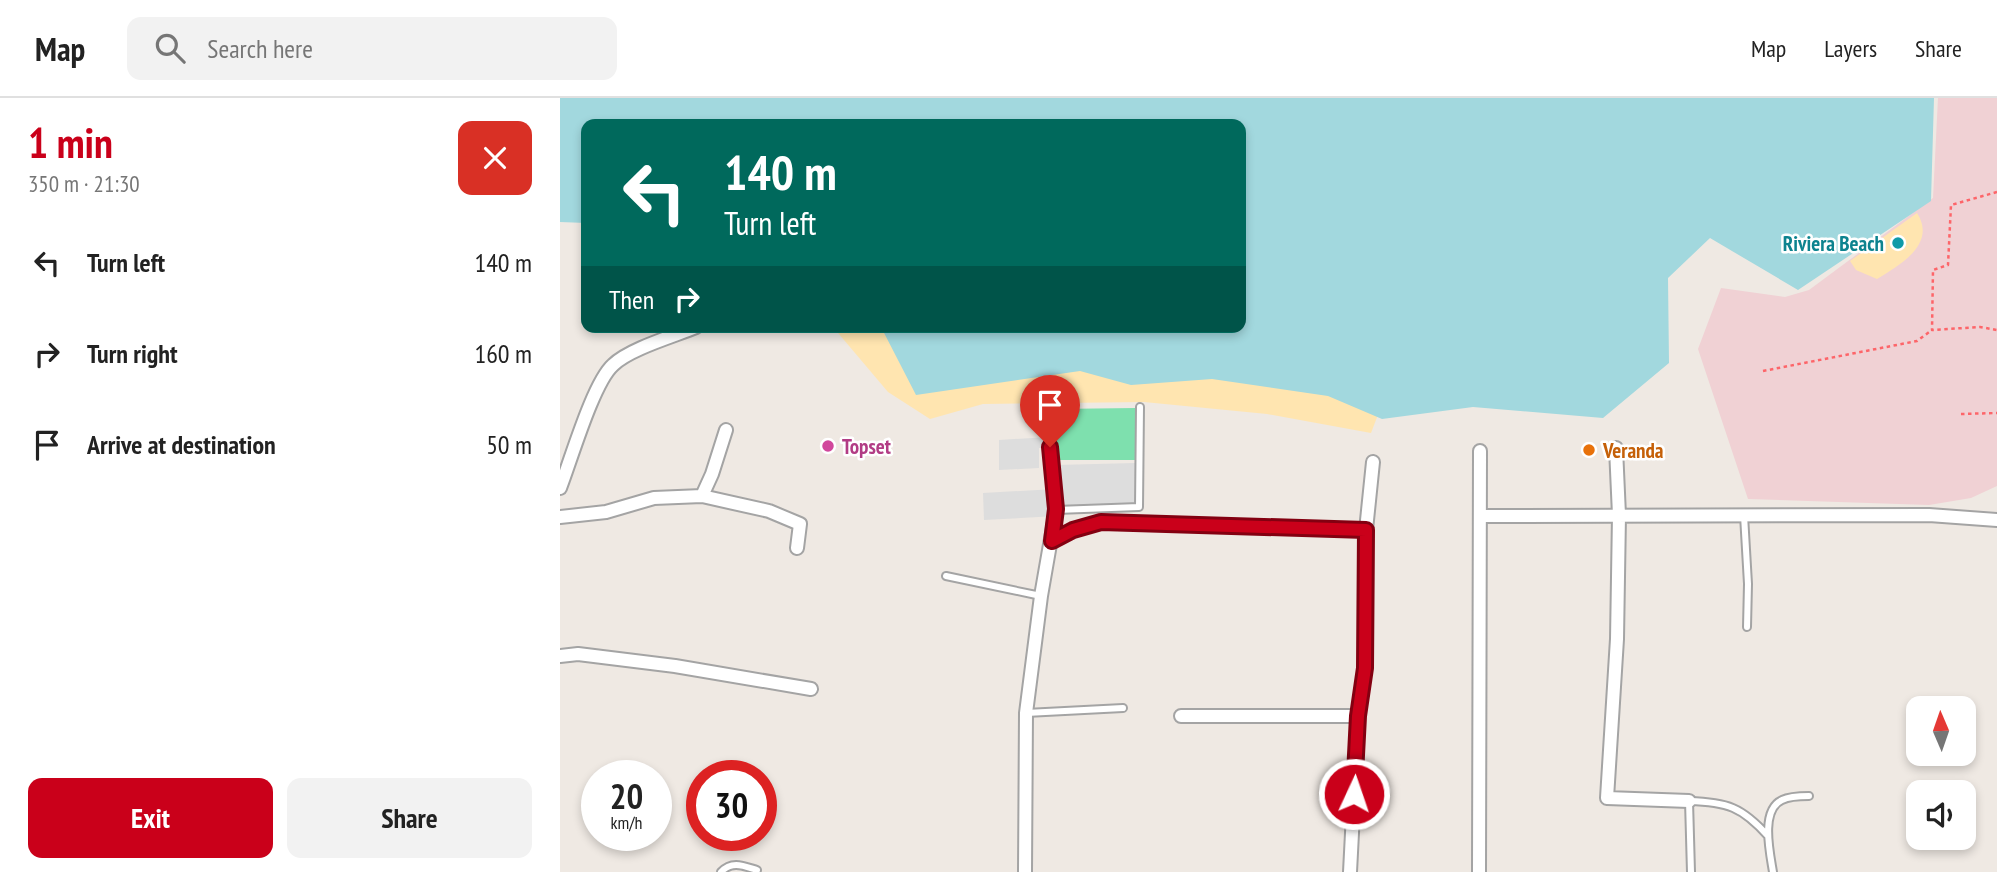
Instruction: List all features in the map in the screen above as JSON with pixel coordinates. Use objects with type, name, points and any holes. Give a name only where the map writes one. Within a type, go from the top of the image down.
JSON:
[{"type":"street","points":[[560,488],[598,386],[612,365],[625,356],[681,333]]},
{"type":"street","points":[[702,496],[726,430]]},
{"type":"street","points":[[1025,872],[1026,712],[1041,596],[1056,509],[1050,447]]},
{"type":"street","points":[[1616,448],[1619,515],[1617,639],[1607,798],[1689,801]]},
{"type":"street","points":[[1479,872],[1480,451]]},
{"type":"street","points":[[1350,872],[1358,716],[1365,668],[1366,530],[1373,462]]},
{"type":"street","points":[[560,517],[607,512],[654,498],[702,496],[769,511],[800,524],[797,548]]},
{"type":"street","points":[[1481,516],[1929,515],[1997,520]]},
{"type":"street","points":[[560,656],[578,654],[675,666],[811,689]]},
{"type":"street","points":[[1181,716],[1358,716]]},
{"type":"lane","points":[[1056,509],[1139,507],[1140,407]]},
{"type":"lane","points":[[1744,515],[1748,584],[1747,627]]},
{"type":"lane","points":[[1052,541],[1073,530],[1101,522],[1366,530]]},
{"type":"lane","points":[[946,576],[1041,596]]},
{"type":"lane","points":[[1026,712],[1123,708]]},
{"type":"lane","points":[[1773,872],[1768,836],[1770,813],[1777,803],[1786,798],[1809,796]]},
{"type":"lane","points":[[1691,872],[1689,801],[1719,804],[1742,811],[1768,836]]},
{"type":"lane","points":[[721,872],[726,866],[738,864],[757,870]]},
{"type":"path","points":[[1932,330],[1933,270],[1948,265],[1951,205],[1997,192]]},
{"type":"path","points":[[1763,371],[1917,341],[1932,330],[1980,327],[1997,330]]},
{"type":"path","points":[[1961,414],[1997,413]]},
{"type":"shaded area","points":[[1938,98],[1997,98],[1997,486],[1971,498],[1929,505],[1748,499],[1698,349],[1721,288],[1785,297],[1809,290],[1933,198]]},
{"type":"shaded area","points":[[1049,437],[1050,447],[1039,448],[1039,468],[999,470],[999,440]]},
{"type":"shaded area","points":[[1135,463],[1137,506],[1057,509],[1057,516],[984,520],[983,493],[1055,489],[1056,465]]},
{"type":"sand","name":"Riviera Beach","points":[[1917,213],[1922,224],[1922,234],[1919,244],[1905,260],[1877,279],[1856,270],[1850,261]]},
{"type":"sand","points":[[838,333],[916,333],[1081,366],[1236,375],[1328,390],[1379,412],[1371,433],[1267,414],[1144,402],[983,404],[930,419],[888,392]]},
{"type":"green space","points":[[1136,408],[1136,460],[1055,460],[1054,409]]},
{"type":"water","points":[[560,98],[1934,98],[1931,201],[1798,290],[1710,238],[1668,278],[1669,363],[1603,418],[1473,407],[1382,419],[1328,396],[1212,379],[1131,385],[1080,371],[916,395],[884,333],[1246,333],[1246,119],[581,119],[581,223],[560,222]]},
{"type":"place","name":"Riviera Beach","points":[[1898,243]]},
{"type":"place","name":"Topset","points":[[828,446]]},
{"type":"place","name":"Veranda","points":[[1589,450]]},
{"type":"route","points":[[1050,447],[1056,509],[1052,541],[1085,525],[1101,522],[1366,530],[1365,668],[1358,716],[1354,794]]}]
